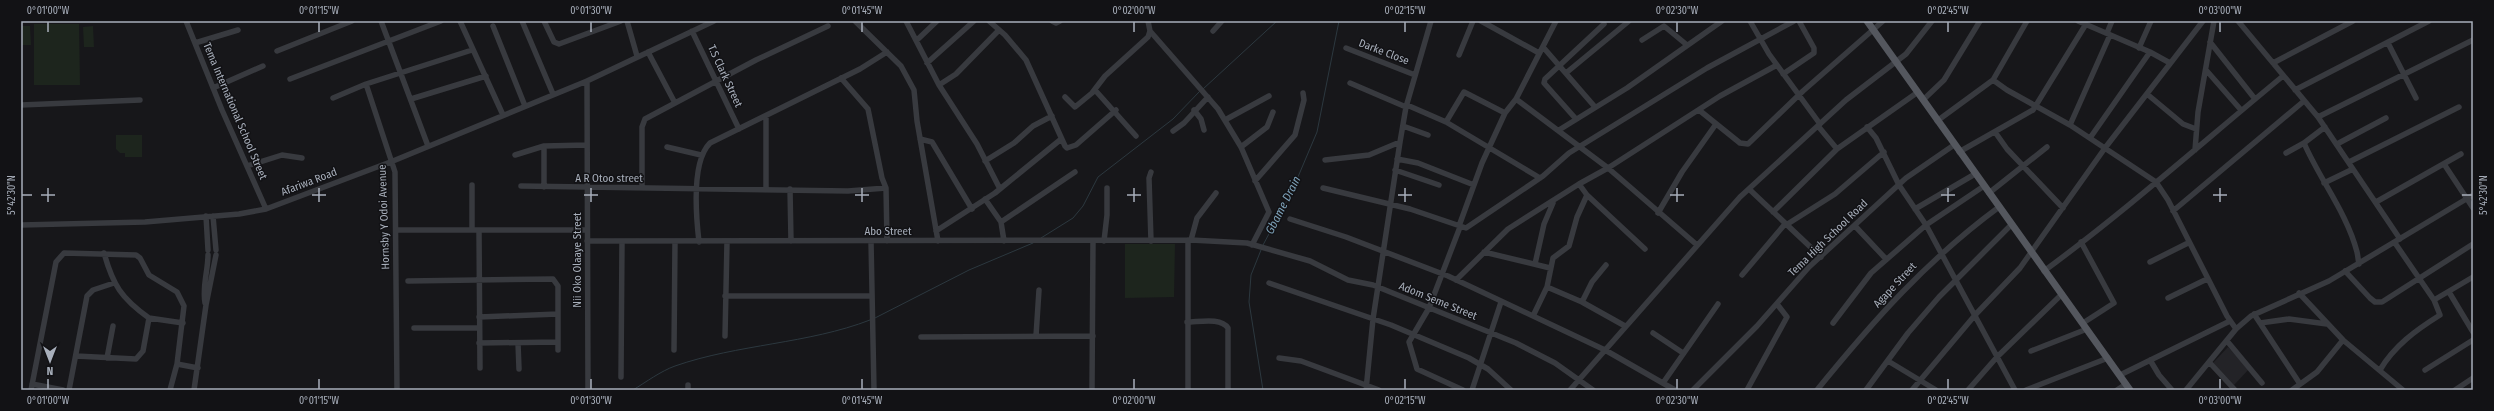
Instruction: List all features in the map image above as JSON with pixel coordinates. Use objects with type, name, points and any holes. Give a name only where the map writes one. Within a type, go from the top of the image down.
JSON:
[{"type":"main road","points":[[1867,21],[2128,387]]},
{"type":"street","name":"Tema International School Street","points":[[186,21],[213,88],[266,209]]},
{"type":"street","points":[[277,51],[352,21]]},
{"type":"street","points":[[381,21],[428,146]]},
{"type":"street","points":[[290,79],[441,21]]},
{"type":"street","points":[[460,21],[472,50],[504,115]]},
{"type":"street","points":[[522,21],[552,94]]},
{"type":"street","points":[[544,21],[554,42],[559,44],[621,21]]},
{"type":"street","points":[[626,21],[637,56]]},
{"type":"street","points":[[855,21],[901,66],[914,90],[920,139],[938,241]]},
{"type":"street","points":[[906,21],[939,85],[977,144],[984,161],[1000,189]]},
{"type":"street","points":[[917,40],[937,21]]},
{"type":"street","points":[[928,63],[974,21]]},
{"type":"street","points":[[988,21],[999,30],[1026,60],[1052,116],[1060,140],[1067,148],[1075,145],[1116,110]]},
{"type":"street","points":[[1052,21],[1056,23],[1060,21]]},
{"type":"street","points":[[1148,21],[1150,31],[1225,120],[1241,147],[1269,214],[1252,244]]},
{"type":"street","points":[[1213,31],[1222,21]]},
{"type":"street","points":[[1366,387],[1373,319],[1406,106],[1431,21]]},
{"type":"street","points":[[1460,55],[1472,21]]},
{"type":"street","points":[[1481,21],[1539,53]]},
{"type":"street","points":[[1463,390],[1417,369],[1409,346],[1413,334],[1429,308],[1474,185],[1505,113],[1516,99],[1556,21]]},
{"type":"street","points":[[1566,73],[1629,21]]},
{"type":"street","points":[[1559,130],[1645,76],[1722,21]]},
{"type":"street","points":[[1750,21],[1783,74],[1837,149]]},
{"type":"street","points":[[1323,188],[1390,205],[1466,228],[1540,178],[1563,157],[1707,68],[1753,41],[1762,39],[1794,21]]},
{"type":"street","points":[[1783,74],[1814,53],[1814,48],[1799,21]]},
{"type":"street","points":[[1699,110],[1740,143],[1748,144],[1798,96],[1874,31],[1883,21]]},
{"type":"street","points":[[1570,390],[1697,245],[1750,189],[1858,90],[1906,54],[1932,21]]},
{"type":"street","points":[[1923,100],[1944,80],[1980,21]]},
{"type":"street","points":[[1937,121],[1993,80],[2027,21]]},
{"type":"street","points":[[2078,21],[2150,52],[2170,63]]},
{"type":"street","points":[[2070,125],[2112,21]]},
{"type":"street","points":[[2139,48],[2151,21]]},
{"type":"street","points":[[1912,390],[1976,314],[2032,253],[2105,148],[2203,21]]},
{"type":"street","points":[[2194,150],[2196,129],[2214,21]]},
{"type":"street","points":[[2238,21],[2318,117],[2337,144],[2376,202],[2420,279],[2434,300],[2440,315],[2404,340],[2393,350],[2380,370]]},
{"type":"street","points":[[2273,63],[2353,21]]},
{"type":"street","points":[[2295,90],[2429,21]]},
{"type":"street","name":"Afariwa Road","points":[[21,225],[145,222],[213,216],[266,209],[393,161],[552,94],[587,81],[710,22]]},
{"type":"street","points":[[1576,119],[1562,105],[1544,81],[1559,64],[1604,24]]},
{"type":"street","points":[[1959,152],[2028,114],[2086,24]]},
{"type":"street","points":[[493,26],[525,106]]},
{"type":"street","points":[[642,188],[643,122],[653,114],[756,60],[828,26]]},
{"type":"street","points":[[1642,40],[1664,26],[1687,45]]},
{"type":"street","points":[[195,43],[238,30]]},
{"type":"street","points":[[939,85],[962,68],[999,30]]},
{"type":"street","name":"T.S Clark Street","points":[[692,31],[739,129]]},
{"type":"street","points":[[1065,97],[1074,107],[1095,90],[1105,76],[1148,37],[1150,31]]},
{"type":"street","points":[[2318,117],[2473,40]]},
{"type":"street","points":[[2210,42],[2255,99]]},
{"type":"street","points":[[2388,43],[2416,98]]},
{"type":"street","points":[[1543,47],[1595,107]]},
{"type":"street","name":"Darke Close","points":[[1346,48],[1415,75]]},
{"type":"street","points":[[333,98],[366,84],[472,50]]},
{"type":"street","points":[[648,52],[676,103]]},
{"type":"street","points":[[699,242],[697,189],[702,154],[710,143],[841,78],[887,52]]},
{"type":"street","points":[[2090,138],[2150,52]]},
{"type":"street","points":[[1456,280],[1508,229],[1579,184],[1608,168],[1720,96],[1777,65]]},
{"type":"street","points":[[213,88],[263,66]]},
{"type":"street","points":[[2206,70],[2241,110]]},
{"type":"street","points":[[411,99],[486,76]]},
{"type":"street","points":[[2044,271],[2156,182],[2283,76]]},
{"type":"street","points":[[841,78],[868,109],[886,188],[888,241]]},
{"type":"street","points":[[1993,80],[2070,125],[2156,182],[2207,279],[2236,329]]},
{"type":"street","name":"Nii Oko Olaaye Street","points":[[587,81],[588,390]]},
{"type":"street","points":[[1350,83],[1446,122],[1540,178]]},
{"type":"street","name":"Hornsby Y Odoi Avenue","points":[[366,84],[393,161],[397,230],[397,390]]},
{"type":"street","points":[[1095,90],[1116,110],[1136,136]]},
{"type":"street","points":[[1446,122],[1464,92],[1505,113]]},
{"type":"street","points":[[1773,212],[1837,149],[1918,92]]},
{"type":"street","points":[[1255,181],[1295,135],[1304,100],[1303,93]]},
{"type":"street","points":[[2147,94],[2183,124],[2196,129]]},
{"type":"street","points":[[1173,131],[1184,123],[1206,96]]},
{"type":"street","points":[[1225,120],[1269,96]]},
{"type":"street","points":[[1516,99],[1581,146],[1697,245]]},
{"type":"street","points":[[21,105],[140,100]]},
{"type":"street","points":[[2173,212],[2304,101]]},
{"type":"street","points":[[2349,162],[2459,107]]},
{"type":"street","points":[[1194,110],[1203,123],[1204,130]]},
{"type":"street","points":[[1241,147],[1267,127],[1273,112]]},
{"type":"street","points":[[766,116],[766,189]]},
{"type":"street","points":[[984,161],[1014,143],[1033,126],[1052,116]]},
{"type":"street","points":[[2337,144],[2386,118]]},
{"type":"street","points":[[1658,213],[1682,172],[1716,124]]},
{"type":"street","points":[[1403,126],[1428,135]]},
{"type":"street","points":[[1868,127],[1884,152],[1899,185],[1926,225],[1940,253],[1957,280],[2015,390]]},
{"type":"street","points":[[2286,153],[2304,143],[2325,127]]},
{"type":"street","points":[[1995,132],[2024,167],[2063,208]]},
{"type":"street","points":[[920,139],[932,142],[972,209]]},
{"type":"street","points":[[936,231],[972,209],[1000,189],[1060,140]]},
{"type":"street","points":[[1325,160],[1369,155],[1400,142]]},
{"type":"street","points":[[2304,143],[2324,183],[2338,206],[2357,252],[2358,264]]},
{"type":"street","points":[[515,155],[544,146],[587,145]]},
{"type":"street","name":"Tema High School Road","points":[[1693,390],[1821,257],[1906,178],[1954,145]]},
{"type":"street","points":[[544,146],[544,187]]},
{"type":"street","points":[[1989,193],[2024,167],[2048,146]]},
{"type":"street","points":[[666,147],[702,154]]},
{"type":"street","points":[[1742,275],[1785,225],[1835,194],[1884,152]]},
{"type":"street","points":[[2376,202],[2461,154]]},
{"type":"street","points":[[247,166],[282,155],[302,158]]},
{"type":"street","points":[[1397,160],[1422,164],[1474,185]]},
{"type":"street","points":[[2444,164],[2473,208]]},
{"type":"street","points":[[2324,183],[2353,169]]},
{"type":"street","points":[[1396,170],[1439,185]]},
{"type":"street","points":[[1001,222],[1075,172]]},
{"type":"street","points":[[1151,172],[1149,178],[1151,241]]},
{"type":"street","points":[[1915,209],[1975,174]]},
{"type":"street","points":[[1579,184],[1586,195],[1645,249]]},
{"type":"street","points":[[472,185],[472,230]]},
{"type":"street","name":"A R Otoo street","points":[[521,186],[697,189],[886,188]]},
{"type":"street","points":[[1832,323],[1871,273],[1886,259],[1926,225],[1984,186]]},
{"type":"street","points":[[1104,241],[1107,215],[1107,188]]},
{"type":"street","points":[[790,189],[792,241]]},
{"type":"street","points":[[1750,189],[1785,225],[1821,257]]},
{"type":"street","points":[[1188,390],[1187,322],[1189,240],[1197,218],[1216,193]]},
{"type":"street","points":[[1533,316],[1547,287],[1550,268],[1555,255],[1569,246],[1577,217],[1586,195]]},
{"type":"street","points":[[2186,390],[2210,363],[2236,329],[2254,314],[2358,264],[2473,195]]},
{"type":"street","points":[[986,199],[1001,222],[1004,241]]},
{"type":"street","points":[[1535,264],[1544,224],[1554,201]]},
{"type":"street","name":"Agape Street","points":[[1817,390],[1888,305],[1940,253],[1999,207]]},
{"type":"street","points":[[206,216],[208,250],[211,268]]},
{"type":"street","points":[[194,390],[206,305],[203,292],[216,253],[213,216]]},
{"type":"street","points":[[1290,220],[1383,251],[1441,273],[1605,350],[1675,390]]},
{"type":"street","points":[[1866,390],[1908,333],[2012,224]]},
{"type":"street","points":[[1855,226],[1886,259]]},
{"type":"street","points":[[397,230],[587,230]]},
{"type":"street","points":[[480,230],[480,368]]},
{"type":"street","name":"Abo Street","points":[[587,241],[727,242],[1189,240],[1240,242],[1252,244],[1267,250]]},
{"type":"street","points":[[622,241],[622,377]]},
{"type":"street","points":[[871,241],[874,390]]},
{"type":"street","points":[[1092,390],[1093,241]]},
{"type":"street","points":[[674,350],[675,242]]},
{"type":"street","points":[[725,336],[727,242]]},
{"type":"street","points":[[2082,242],[2114,303],[2083,322]]},
{"type":"street","points":[[2150,262],[2188,243]]},
{"type":"street","points":[[208,250],[215,244]]},
{"type":"street","points":[[2345,271],[2370,298],[2378,303],[2420,279],[2473,244]]},
{"type":"street","name":"Adom Seme Street","points":[[1267,250],[1310,262],[1348,280],[1378,287],[1491,333],[1550,360],[1593,390]]},
{"type":"street","points":[[104,252],[117,289],[131,305],[149,318],[183,324]]},
{"type":"street","points":[[63,390],[32,387],[56,262],[64,253],[104,252],[136,255],[140,258],[149,275],[177,292],[184,306],[177,364],[170,390]]},
{"type":"street","points":[[1484,252],[1550,268]]},
{"type":"street","points":[[1582,302],[1592,282],[1606,265]]},
{"type":"street","points":[[2434,300],[2473,277]]},
{"type":"street","points":[[408,281],[553,279],[557,283],[558,350]]},
{"type":"street","points":[[2168,298],[2207,279]]},
{"type":"street","points":[[69,390],[87,296],[93,290],[114,283]]},
{"type":"street","points":[[1269,283],[1413,334],[1480,364],[1511,390]]},
{"type":"street","points":[[1547,287],[1582,302],[1625,326]]},
{"type":"street","points":[[1036,336],[1039,290]]},
{"type":"street","points":[[2449,292],[2473,332]]},
{"type":"street","points":[[2299,293],[2343,340],[2403,390]]},
{"type":"street","points":[[1968,390],[1997,357],[2062,294]]},
{"type":"street","points":[[725,296],[872,296]]},
{"type":"street","points":[[1472,390],[1501,302]]},
{"type":"street","points":[[1663,383],[1718,304]]},
{"type":"street","points":[[1746,390],[1787,317],[1777,304]]},
{"type":"street","points":[[479,317],[558,314]]},
{"type":"street","points":[[2254,314],[2300,384]]},
{"type":"street","points":[[76,356],[131,359],[140,355],[143,351],[149,318]]},
{"type":"street","points":[[2260,322],[2289,318],[2327,324]]},
{"type":"street","points":[[2120,375],[2230,321]]},
{"type":"street","points":[[1187,322],[1219,322],[1225,324],[1228,328],[1228,390]]},
{"type":"street","points":[[107,358],[113,326]]},
{"type":"street","points":[[414,328],[479,328]]},
{"type":"street","points":[[2031,351],[2087,329]]},
{"type":"street","points":[[1653,333],[1683,353]]},
{"type":"street","points":[[921,337],[1093,336]]},
{"type":"street","points":[[2292,390],[2322,367],[2343,340]]},
{"type":"street","points":[[2425,370],[2473,340]]},
{"type":"street","points":[[2227,341],[2262,383]]},
{"type":"street","points":[[479,344],[558,342]]},
{"type":"street","points":[[518,343],[519,369]]},
{"type":"street","points":[[1279,358],[1301,361],[1366,387],[1379,390]]},
{"type":"street","points":[[2026,390],[2108,358]]},
{"type":"street","points":[[2150,360],[2172,390]]},
{"type":"street","points":[[1888,361],[1936,390]]},
{"type":"street","points":[[2210,363],[2235,390]]},
{"type":"street","points":[[177,364],[198,368]]},
{"type":"street","points":[[2455,390],[2473,378]]},
{"type":"street","points":[[2117,390],[2128,387]]},
{"type":"shaded area","points":[[34,24],[79,24],[80,85],[34,85]]},
{"type":"shaded area","points":[[21,26],[30,26],[31,45],[21,45]]},
{"type":"shaded area","points":[[93,26],[94,47],[84,47],[83,27]]},
{"type":"shaded area","points":[[116,135],[142,135],[142,157],[125,157],[125,153],[120,153],[116,149]]},
{"type":"shaded area","points":[[1125,244],[1175,244],[1174,297],[1125,298]]},
{"type":"shaded area","points":[[2228,347],[2249,369],[2234,385],[2213,363]]},
{"type":"waterway","points":[[1203,89],[1277,21]]},
{"type":"waterway","name":"Gbame Drain","points":[[1263,245],[1292,191],[1317,132],[1339,21]]},
{"type":"waterway","points":[[1041,238],[1073,218],[1083,206],[1098,177],[1173,119],[1200,91]]},
{"type":"waterway","points":[[875,318],[969,270],[1033,243]]},
{"type":"waterway","name":"Gbame Drain","points":[[1261,250],[1251,275],[1249,302],[1263,390]]},
{"type":"waterway","points":[[633,390],[675,366],[723,353],[822,334],[870,320]]}]
